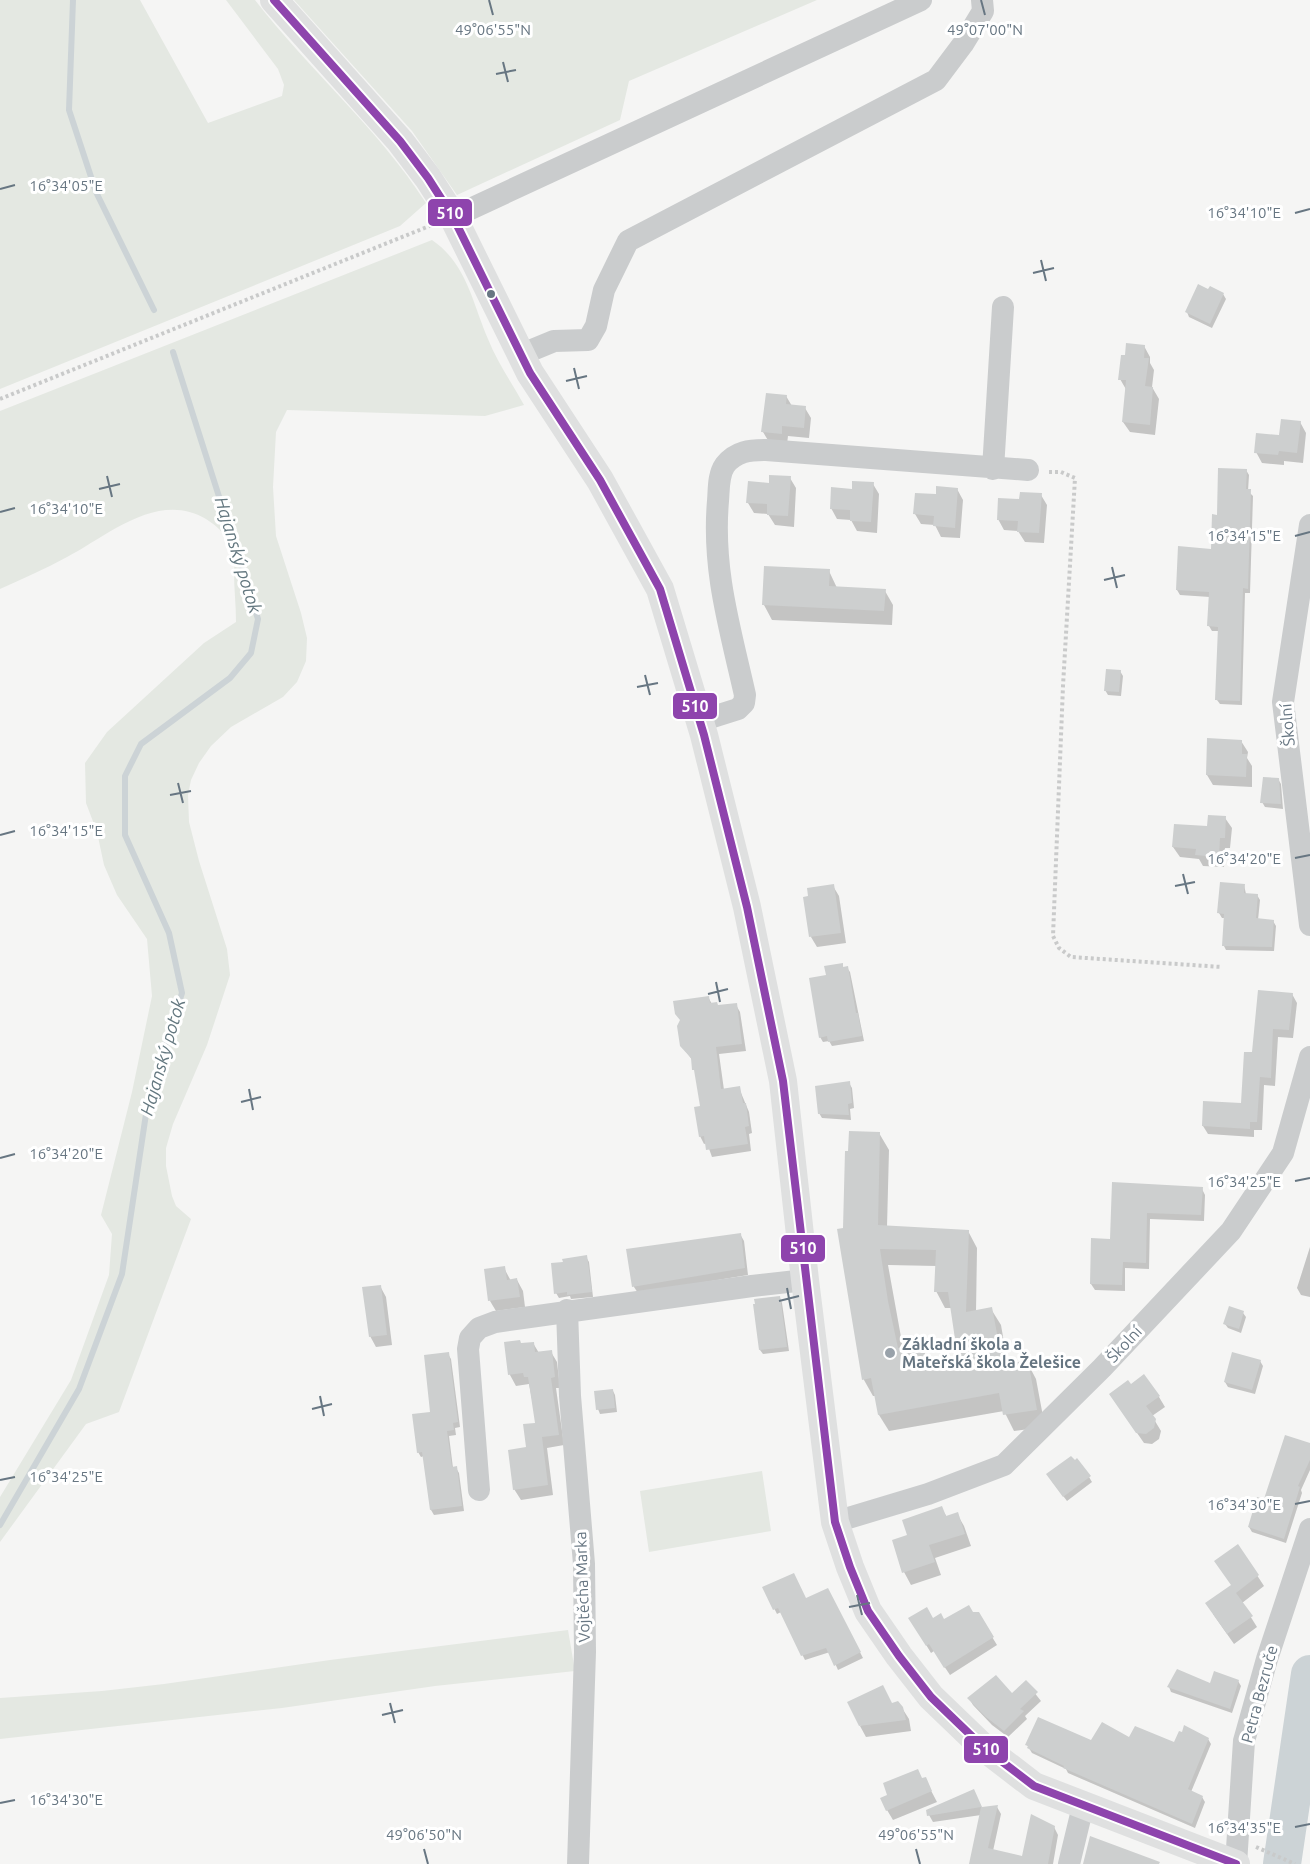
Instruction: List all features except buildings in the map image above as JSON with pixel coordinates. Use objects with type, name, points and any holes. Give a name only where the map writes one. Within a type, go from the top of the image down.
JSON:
[{"type":"main road","points":[[274,0],[400,141],[428,178],[453,217],[525,364],[600,480],[660,589],[700,721],[747,907],[783,1081],[835,1522],[868,1611],[898,1656],[931,1697],[982,1747],[1034,1786],[1083,1806],[1247,1856]]},
{"type":"street","points":[[453,217],[921,0]]},
{"type":"street","points":[[525,364],[554,341],[588,340],[596,326],[604,290],[628,241],[936,80],[963,44],[983,10],[982,0]]},
{"type":"street","points":[[993,468],[1003,307]]},
{"type":"street","points":[[700,721],[738,709],[744,703],[745,695],[721,589],[716,537],[720,476],[726,465],[737,455],[748,450],[766,450],[1028,470]]},
{"type":"street","name":"Školní","points":[[1310,525],[1283,702],[1310,925]]},
{"type":"street","name":"Školní","points":[[835,1522],[928,1494],[1004,1465],[1102,1368],[1231,1231],[1283,1153],[1310,1057]]},
{"type":"street","points":[[479,1490],[468,1348],[470,1338],[478,1328],[495,1322],[567,1310],[805,1280]]},
{"type":"street","name":"Vojtěcha Marka","points":[[567,1310],[570,1396],[584,1563],[585,1652],[578,1864]]},
{"type":"street","name":"Petra Bezruče","points":[[1247,1856],[1244,1741],[1267,1659],[1310,1529]]},
{"type":"street","points":[[1070,1864],[1083,1806]]},
{"type":"path","points":[[0,399],[453,217]]},
{"type":"path","points":[[1028,470],[1061,472],[1075,478],[1063,686],[1053,936],[1059,948],[1071,957],[1222,967]]},
{"type":"path","points":[[1247,1856],[1294,1864]]},
{"type":"shaded area","points":[[0,0],[140,0],[208,123],[282,96],[284,85],[278,69],[226,0],[255,0],[387,149],[426,203],[400,226],[0,389]]},
{"type":"shaded area","points":[[294,0],[817,0],[629,81],[620,120],[457,195],[412,131]]},
{"type":"shaded area","points":[[432,240],[444,250],[461,272],[492,348],[524,405],[485,416],[287,410],[276,432],[273,487],[276,536],[307,638],[306,661],[297,682],[283,697],[231,727],[211,746],[191,780],[188,795],[189,822],[227,949],[230,975],[207,1045],[173,1124],[166,1148],[166,1166],[172,1196],[176,1206],[191,1219],[119,1412],[86,1424],[0,1542],[0,1497],[71,1380],[109,1275],[112,1234],[101,1215],[132,1092],[152,996],[147,939],[117,895],[104,865],[97,832],[86,803],[85,763],[107,732],[204,643],[236,622],[235,558],[232,548],[223,533],[215,526],[188,511],[170,510],[134,519],[59,561],[0,589],[0,411]]},
{"type":"shaded area","points":[[762,1471],[771,1531],[649,1552],[640,1491]]},
{"type":"shaded area","points":[[568,1630],[575,1671],[435,1686],[282,1708],[0,1739],[0,1698],[164,1684]]},
{"type":"waterway","name":"Hajanský potok","points":[[73,0],[69,110],[96,192],[154,310]]},
{"type":"waterway","name":"Hajanský potok","points":[[0,1525],[79,1389],[122,1274],[149,1094],[182,993],[169,933],[125,835],[125,776],[141,744],[230,678],[251,653],[258,619],[173,352]]},
{"type":"waterway","points":[[1282,1864],[1310,1674]]},
{"type":"transit line","name":"510","points":[[274,0],[400,141],[428,178],[453,217],[530,373],[600,480],[660,589],[704,735],[747,907],[783,1081],[835,1522],[868,1611],[931,1697],[983,1747],[1034,1786],[1236,1864]]},
{"type":"place","name":"Základní škola a Mateřská škola Želešice","points":[[890,1353]]}]
